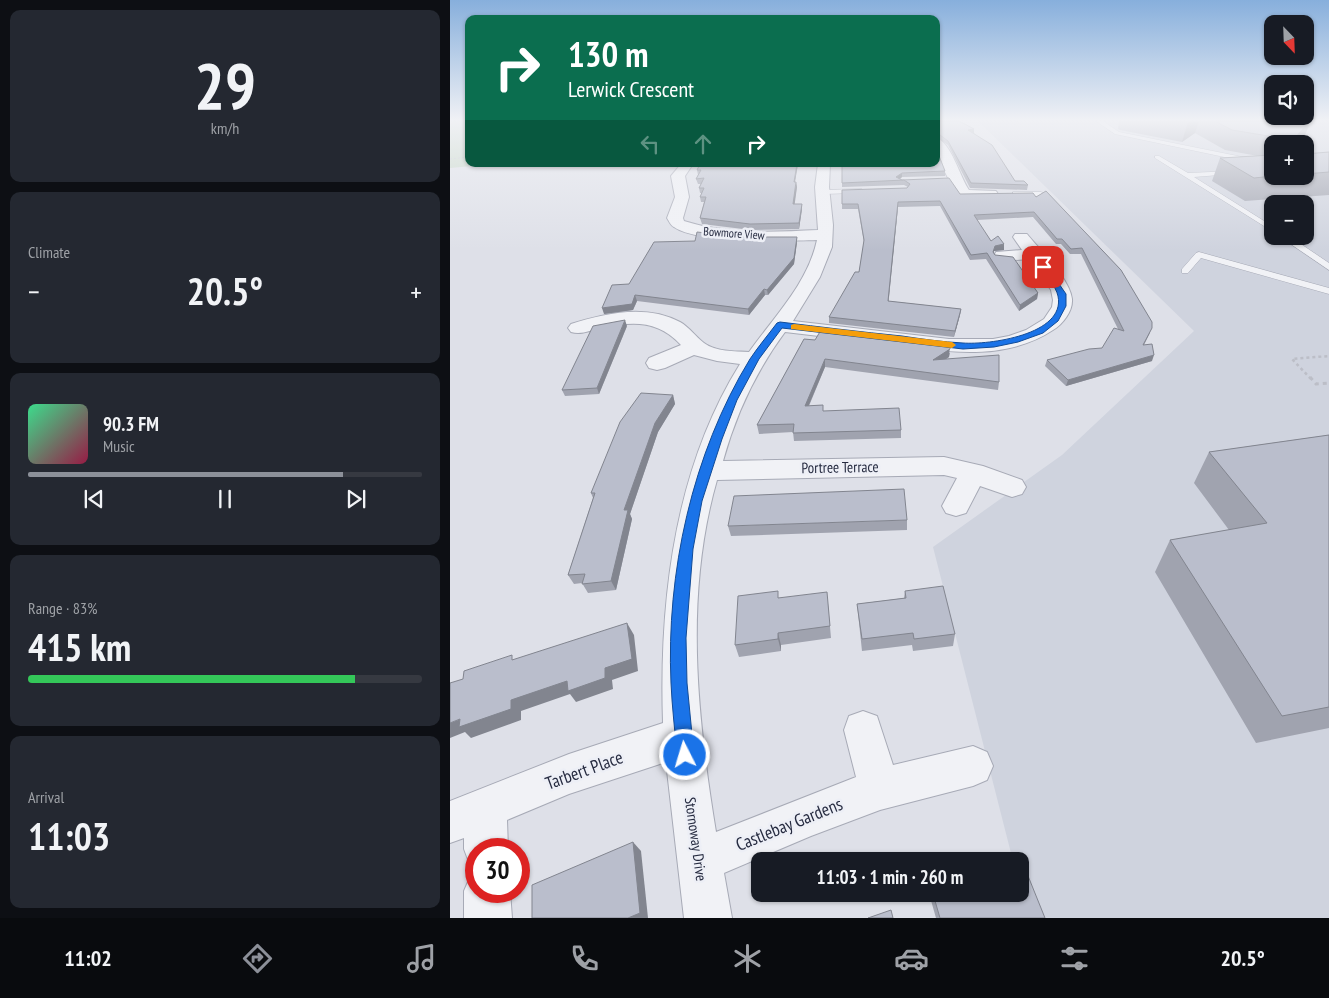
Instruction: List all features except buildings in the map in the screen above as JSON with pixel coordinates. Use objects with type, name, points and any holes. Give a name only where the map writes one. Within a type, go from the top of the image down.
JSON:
[{"type":"street","points":[[947,164],[952,179],[965,194]]},
{"type":"street","name":"Bowmore View","points":[[684,167],[678,176],[682,197],[676,218],[679,224],[706,232],[785,236],[825,235]]},
{"type":"street","name":"Stornoway Drive","points":[[708,918],[691,811],[679,683],[678,638],[686,549],[696,501],[705,471],[732,400],[755,359],[780,325],[816,268],[824,245],[825,235],[823,178]]},
{"type":"street","points":[[951,199],[965,194],[999,194]]},
{"type":"street","points":[[780,325],[963,346],[994,345],[1040,331],[1055,319],[1062,306],[1062,294],[1021,237]]},
{"type":"street","points":[[1002,256],[1034,254]]},
{"type":"street","points":[[578,328],[611,320],[645,319],[673,326],[694,347],[707,353],[755,359]]},
{"type":"street","points":[[657,363],[694,347]]},
{"type":"street","name":"Portree Terrace","points":[[705,471],[944,466],[973,472],[1012,487]]},
{"type":"street","points":[[956,506],[973,472]]},
{"type":"street","points":[[863,730],[880,789]]},
{"type":"street","name":"Tarbert Place","points":[[474,826],[570,774],[684,736]]},
{"type":"street","name":"Castlebay Gardens","points":[[699,861],[806,816],[880,789],[973,766]]},
{"type":"street","points":[[487,903],[488,918]]},
{"type":"lane","points":[[1168,164],[1264,224]]},
{"type":"lane","points":[[1253,170],[1264,168]]},
{"type":"lane","points":[[1187,176],[1244,171]]},
{"type":"lane","points":[[823,178],[868,190]]},
{"type":"lane","points":[[999,194],[1041,194]]},
{"type":"lane","points":[[1296,245],[1329,268]]},
{"type":"lane","points":[[1185,271],[1199,255],[1329,291]]},
{"type":"path","points":[[1329,356],[1292,359],[1316,384],[1329,382]]},
{"type":"shaded area","points":[[1022,164],[1264,164],[1264,185],[1314,185],[1314,164],[1329,164],[1329,918],[1028,918],[1024,902],[1029,902],[1029,852],[1011,852],[933,547],[1062,455],[1194,331]]},
{"type":"green space","points":[[450,164],[465,164],[465,167],[450,168]]},
{"type":"slow traffic","points":[[794,327],[952,345]]},
{"type":"route","points":[[685,755],[679,683],[678,638],[686,549],[696,501],[716,439],[732,400],[755,359],[780,325],[963,346],[994,345],[1018,339],[1040,331],[1055,319],[1062,306],[1062,294],[1043,267]]}]
